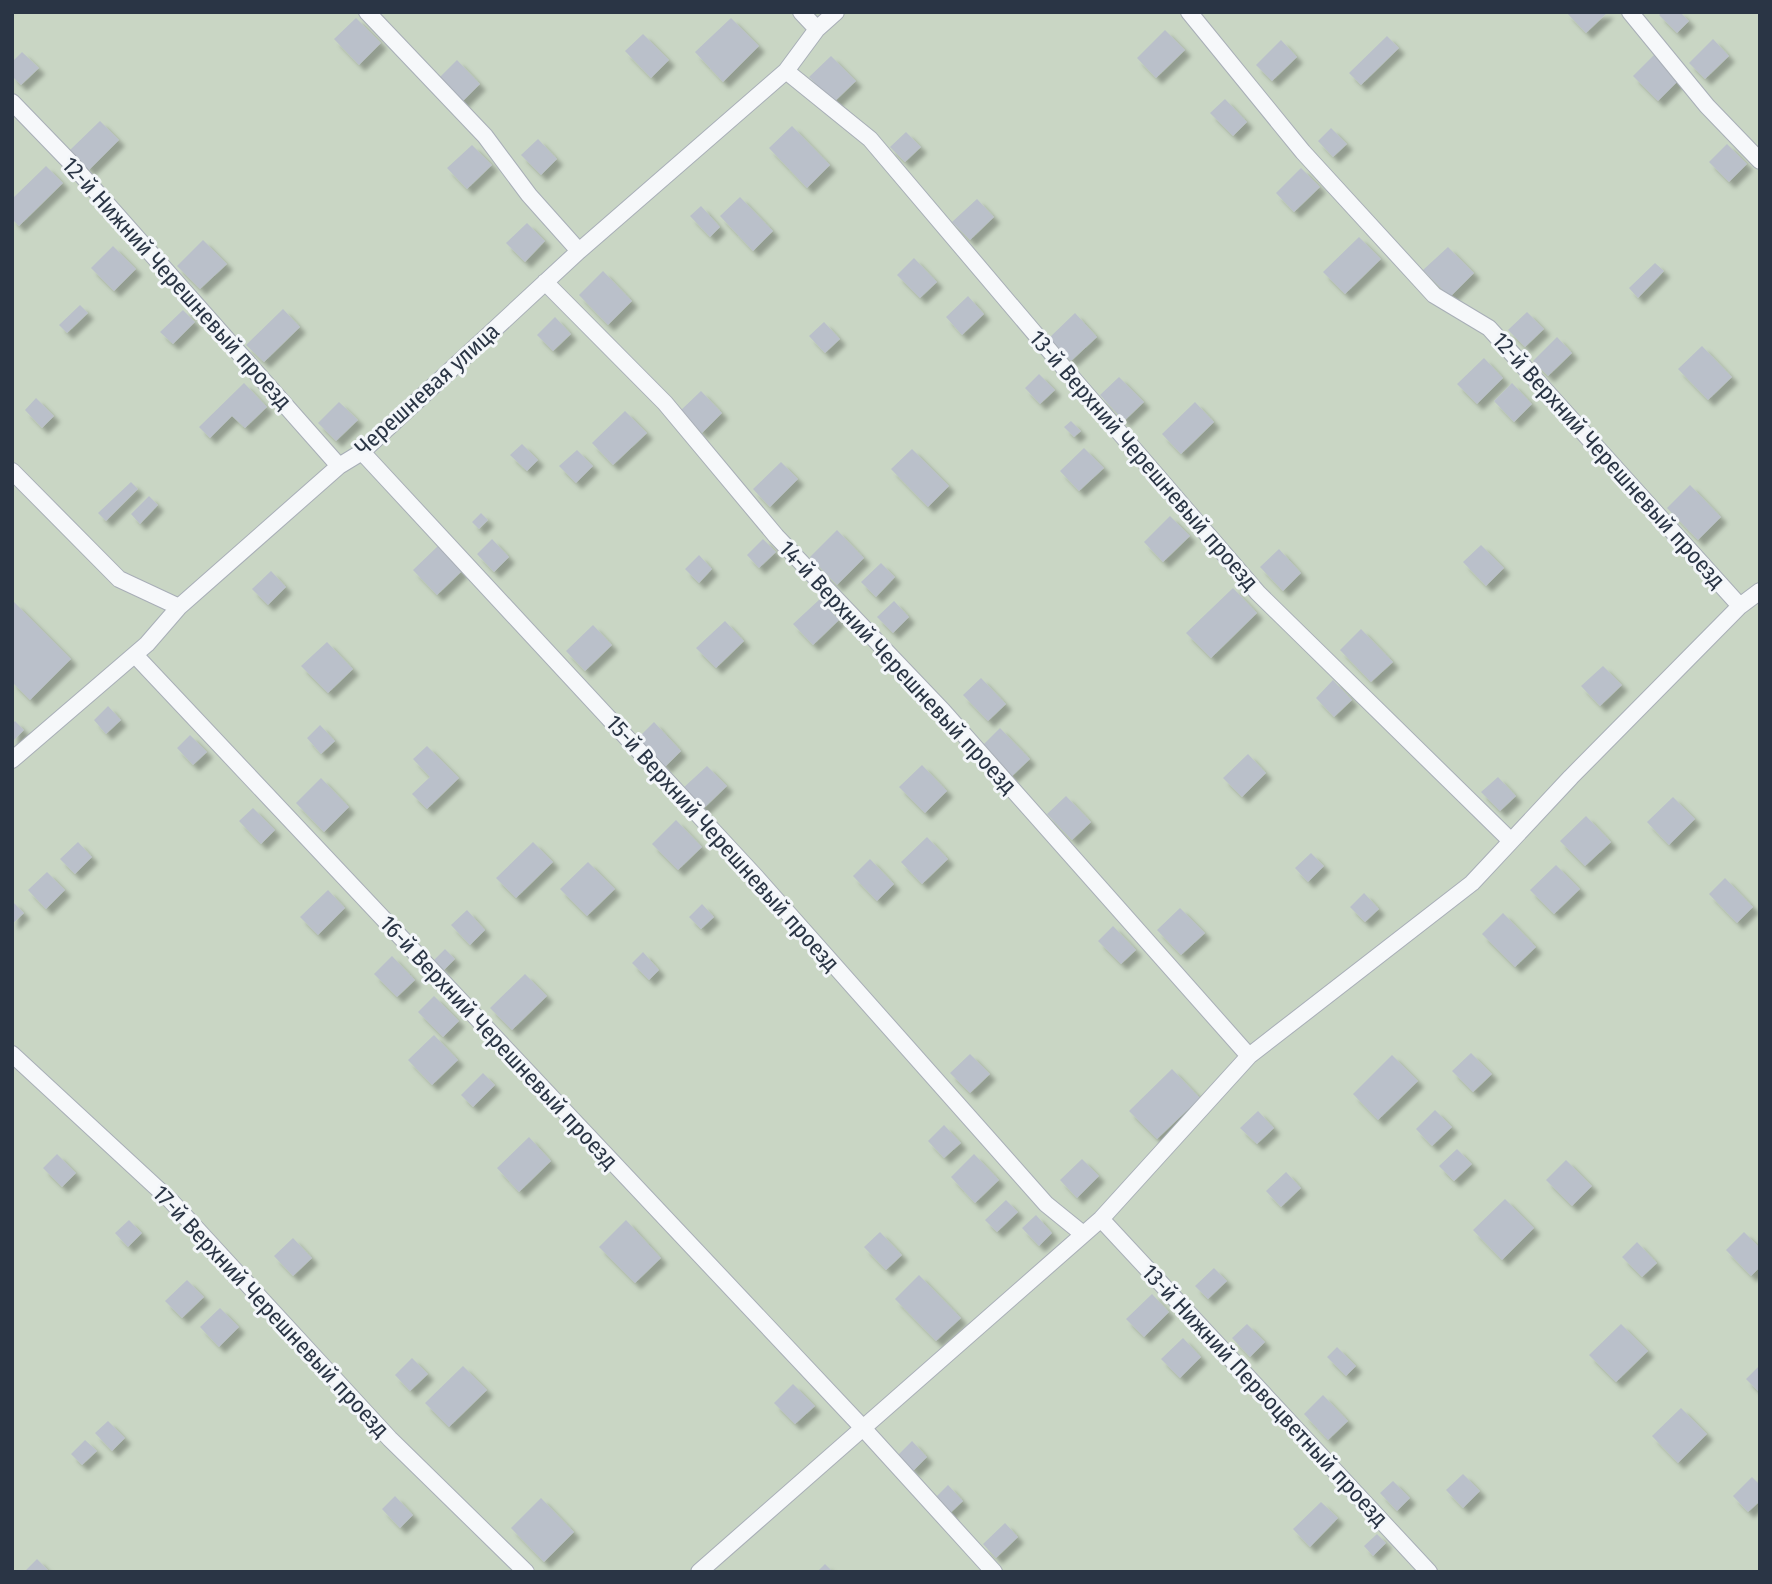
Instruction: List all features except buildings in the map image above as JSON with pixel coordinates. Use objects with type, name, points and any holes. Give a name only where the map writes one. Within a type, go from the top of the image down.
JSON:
[{"type":"lane","points":[[367,12],[485,136],[529,195],[579,251]]},
{"type":"lane","points":[[801,12],[817,29]]},
{"type":"lane","name":"Черешневая улица","points":[[12,760],[135,655],[179,607],[340,466],[362,452],[579,251],[786,71],[817,29],[836,12]]},
{"type":"lane","name":"12-й Верхний Черешневый проезд","points":[[1189,12],[1303,152],[1434,295],[1489,328],[1740,606]]},
{"type":"lane","points":[[1630,12],[1707,106],[1760,161]]},
{"type":"lane","name":"13-й Верхний Черешневый проезд","points":[[786,71],[870,139],[1258,593],[1511,841]]},
{"type":"lane","name":"12-й Нижний Черешневый проезд","points":[[12,102],[70,162],[340,466]]},
{"type":"lane","name":"14-й Верхний Черешневый проезд","points":[[545,282],[665,402],[776,536],[943,711],[1249,1056]]},
{"type":"lane","name":"15-й Верхний Черешневый проезд","points":[[362,452],[756,877],[1046,1204],[1083,1234]]},
{"type":"lane","points":[[12,471],[119,579],[179,607]]},
{"type":"lane","points":[[699,1572],[1101,1219],[1249,1056],[1472,883],[1580,767],[1740,606],[1760,592]]},
{"type":"lane","name":"16-й Верхний Черешневый проезд","points":[[135,655],[863,1429],[994,1572]]},
{"type":"lane","name":"17-й Верхний Черешневый проезд","points":[[12,1054],[171,1201],[390,1439],[526,1572]]},
{"type":"lane","name":"13-й Нижний Первоцветный проезд","points":[[1101,1219],[1429,1572]]},
{"type":"green space","points":[[12,12],[1760,12],[1760,1572],[12,1572]]}]
